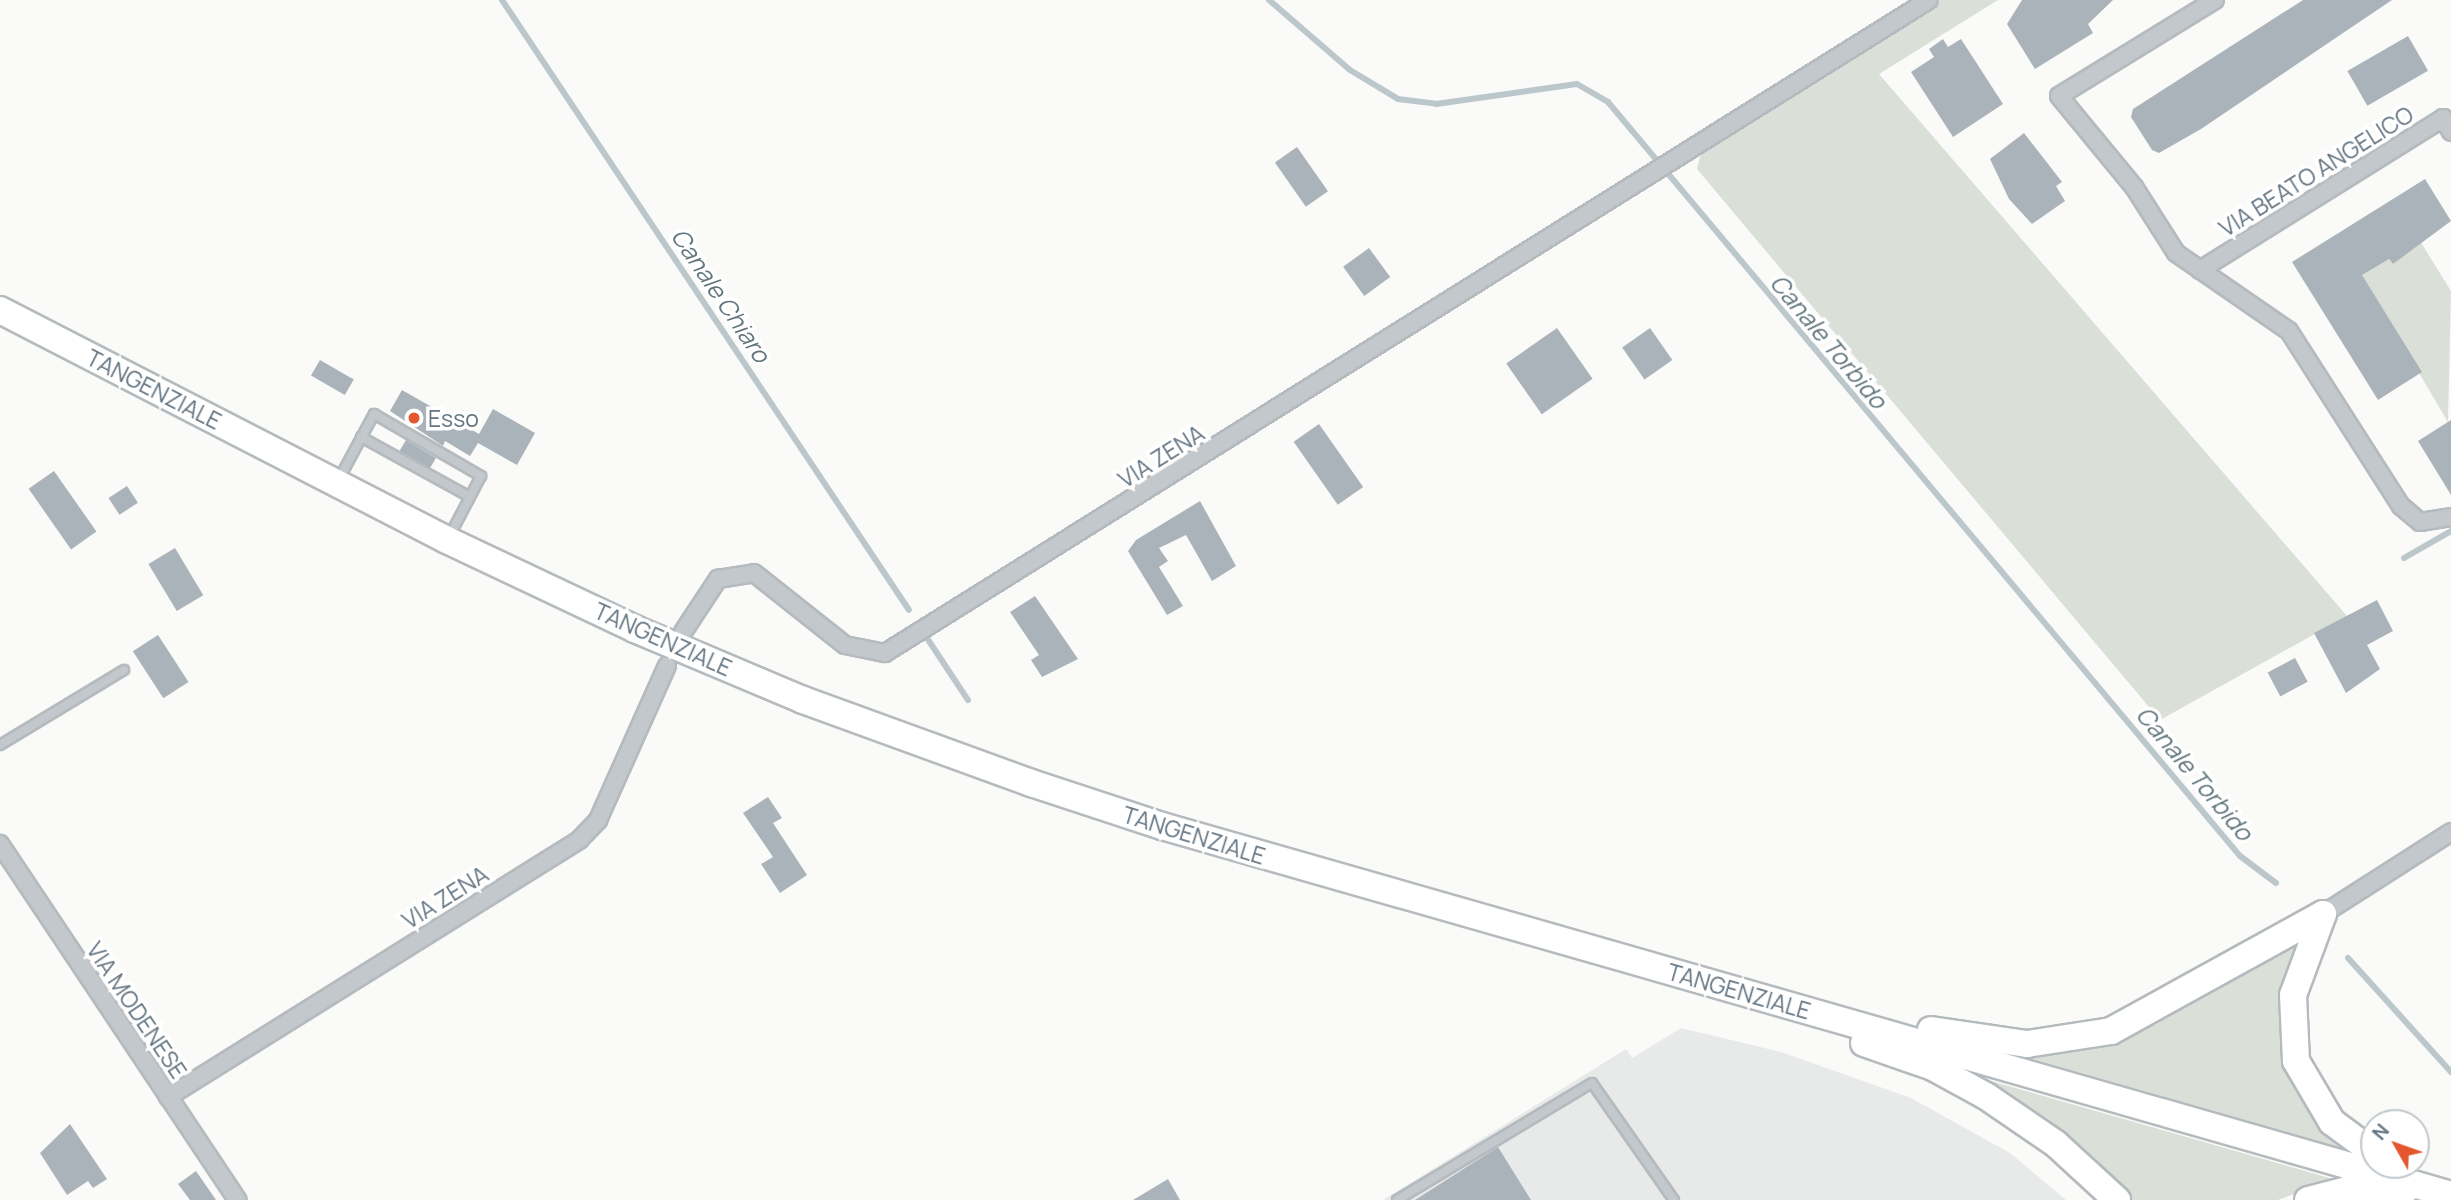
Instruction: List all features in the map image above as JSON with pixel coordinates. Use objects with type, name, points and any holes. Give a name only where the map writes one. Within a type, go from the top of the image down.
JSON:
[{"type":"main road","name":"TANGENZIALE","points":[[0,310],[447,540],[766,685],[1031,783],[1791,1006],[2451,1195]]},
{"type":"main road","points":[[1791,1006],[2006,1043],[2080,1039],[2158,1010],[2297,923],[2323,914]]},
{"type":"main road","points":[[2323,914],[2293,995],[2296,1061],[2332,1122],[2360,1143]]},
{"type":"main road","points":[[1791,1006],[1986,1096],[2056,1144],[2117,1200]]},
{"type":"main road","points":[[2423,1179],[2451,1195]]},
{"type":"main road","points":[[2308,1200],[2347,1191],[2451,1195]]},
{"type":"street","name":"VIA ZENA","points":[[682,632],[718,579],[754,573],[845,645],[885,653],[1520,261],[1648,174],[1929,0]]},
{"type":"street","points":[[2215,0],[2059,96],[2134,187],[2176,253],[2288,331],[2401,506],[2420,522],[2451,517]]},
{"type":"street","name":"VIA BEATO ANGELICO","points":[[2200,270],[2448,121]]},
{"type":"street","name":"VIA ZENA","points":[[168,1097],[579,840],[598,820],[667,666]]},
{"type":"street","points":[[2323,914],[2451,832]]},
{"type":"street","name":"VIA MODENESE","points":[[0,844],[237,1200]]},
{"type":"lane","points":[[336,484],[373,414],[481,476],[447,540]]},
{"type":"lane","points":[[361,437],[470,497]]},
{"type":"lane","points":[[0,745],[124,670]]},
{"type":"lane","points":[[1397,1200],[1592,1083],[1674,1200]]},
{"type":"shaded area","points":[[1940,0],[1998,0],[1879,74],[2347,616],[2160,720],[1697,169],[1703,145]]},
{"type":"shaded area","points":[[2420,241],[2451,291],[2448,422],[2357,268],[2389,259],[2393,264]]},
{"type":"shaded area","points":[[2301,934],[2283,985],[2284,1067],[2308,1111],[2345,1149],[2029,1058],[2097,1045],[2157,1024]]},
{"type":"shaded area","points":[[1681,1028],[1781,1052],[1911,1098],[2010,1153],[2066,1200],[1383,1200],[1626,1049],[1632,1058]]},
{"type":"shaded area","points":[[1991,1081],[2333,1179],[2278,1200],[2131,1200]]},
{"type":"building","points":[[2022,0],[2113,0],[2088,24],[2093,33],[2035,69],[2007,24]]},
{"type":"building","points":[[2303,0],[2392,0],[2201,129],[2159,153],[2152,150],[2131,117],[2133,109]]},
{"type":"building","points":[[2408,36],[2428,71],[2367,106],[2347,71]]},
{"type":"building","points":[[1943,39],[1948,47],[1961,39],[2003,104],[1953,137],[1911,72],[1934,57],[1929,49]]},
{"type":"building","points":[[2024,133],[2062,182],[2056,186],[2065,201],[2032,224],[2009,199],[1990,159]]},
{"type":"building","points":[[1297,147],[1328,191],[1306,207],[1275,162]]},
{"type":"building","points":[[2425,179],[2451,221],[2393,264],[2389,259],[2362,275],[2422,372],[2378,400],[2292,262]]},
{"type":"building","points":[[1369,248],[1390,277],[1364,296],[1343,267]]},
{"type":"building","points":[[1557,328],[1593,379],[1542,414],[1506,364]]},
{"type":"building","points":[[1650,328],[1672,360],[1645,379],[1622,348]]},
{"type":"building","points":[[320,360],[354,380],[345,395],[311,376]]},
{"type":"building","points":[[402,390],[479,434],[493,409],[535,433],[517,465],[478,443],[470,456],[445,441],[443,446],[390,411]]},
{"type":"building","points":[[2451,420],[2451,495],[2418,441]]},
{"type":"building","points":[[1319,424],[1363,487],[1338,505],[1294,442]]},
{"type":"building","points":[[406,440],[436,458],[429,469],[399,451]]},
{"type":"building","points":[[54,471],[96,532],[71,549],[29,489]]},
{"type":"building","points":[[127,486],[138,503],[119,515],[109,498]]},
{"type":"building","points":[[1200,501],[1236,566],[1212,581],[1186,535],[1159,548],[1168,561],[1159,567],[1183,606],[1167,615],[1128,551],[1136,540]]},
{"type":"building","points":[[175,548],[203,595],[177,611],[148,564]]},
{"type":"building","points":[[1035,596],[1078,659],[1042,677],[1031,660],[1039,655],[1010,612]]},
{"type":"building","points":[[2377,600],[2393,631],[2367,645],[2380,669],[2346,693],[2314,633]]},
{"type":"building","points":[[158,635],[188,682],[163,698],[133,651]]},
{"type":"building","points":[[2295,658],[2308,682],[2280,696],[2268,673]]},
{"type":"building","points":[[768,797],[782,818],[773,823],[807,875],[780,893],[761,864],[773,857],[743,813]]},
{"type":"building","points":[[70,1124],[107,1179],[93,1188],[88,1181],[67,1195],[40,1153]]},
{"type":"building","points":[[1498,1147],[1531,1200],[1415,1200]]},
{"type":"building","points":[[196,1171],[216,1200],[190,1200],[178,1184]]},
{"type":"building","points":[[1168,1179],[1180,1200],[1133,1200]]},
{"type":"waterway","name":"Canale Chiaro","points":[[502,0],[909,610]]},
{"type":"waterway","name":"Canale Torbido","points":[[1269,0],[1350,70],[1398,99],[1436,104],[1577,84],[1608,102],[2240,856],[2276,883]]},
{"type":"waterway","points":[[2404,558],[2451,531]]},
{"type":"waterway","name":"Canale Chiaro","points":[[925,635],[968,700]]},
{"type":"waterway","name":"Canale Torbido","points":[[2348,958],[2451,1072]]},
{"type":"place","name":"Esso","points":[[414,418]]}]
